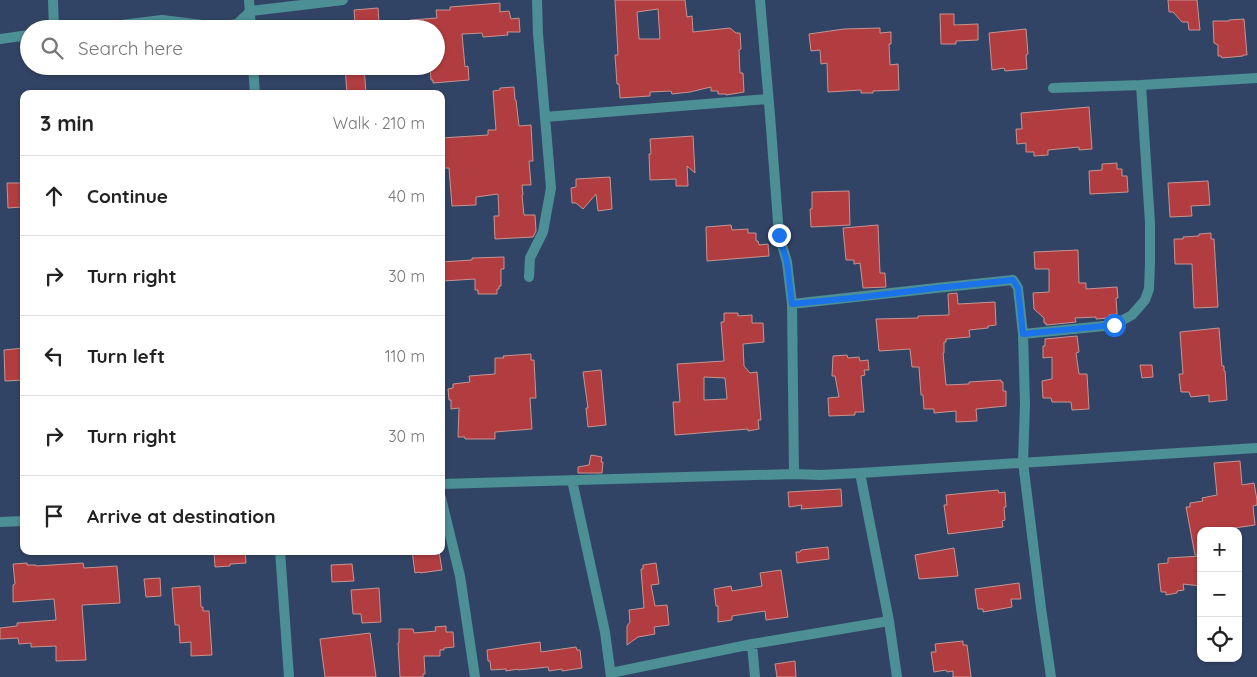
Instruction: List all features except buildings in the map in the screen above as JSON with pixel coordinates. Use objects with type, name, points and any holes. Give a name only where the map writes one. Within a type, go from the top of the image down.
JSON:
[{"type":"street","points":[[53,0],[54,20]]},
{"type":"street","points":[[250,5],[343,0]]},
{"type":"street","points":[[529,278],[530,258],[543,232],[551,188],[538,34],[537,0]]},
{"type":"street","points":[[760,0],[779,235],[787,262],[792,304],[794,474]]},
{"type":"street","points":[[241,20],[250,5]]},
{"type":"street","points":[[250,5],[251,20]]},
{"type":"street","points":[[0,39],[20,37]]},
{"type":"street","points":[[254,75],[255,90]]},
{"type":"street","points":[[1053,88],[1257,78]]},
{"type":"street","points":[[1023,334],[1114,325],[1132,315],[1145,300],[1149,289],[1150,223],[1141,85]]},
{"type":"street","points":[[545,117],[768,99]]},
{"type":"street","points":[[792,304],[1013,280],[1018,288],[1023,334],[1025,404],[1023,462],[1051,677]]},
{"type":"street","points":[[445,484],[794,474],[821,475],[1257,448]]},
{"type":"street","points":[[860,473],[897,677]]},
{"type":"street","points":[[572,480],[605,632],[611,675],[752,644],[888,621]]},
{"type":"street","points":[[445,514],[460,576],[475,677]]},
{"type":"street","points":[[0,522],[20,521]]},
{"type":"street","points":[[280,555],[289,677]]},
{"type":"street","points":[[752,644],[755,677]]},
{"type":"route","points":[[779,235],[787,262],[792,304],[1013,280],[1018,288],[1023,334],[1114,325]]}]
